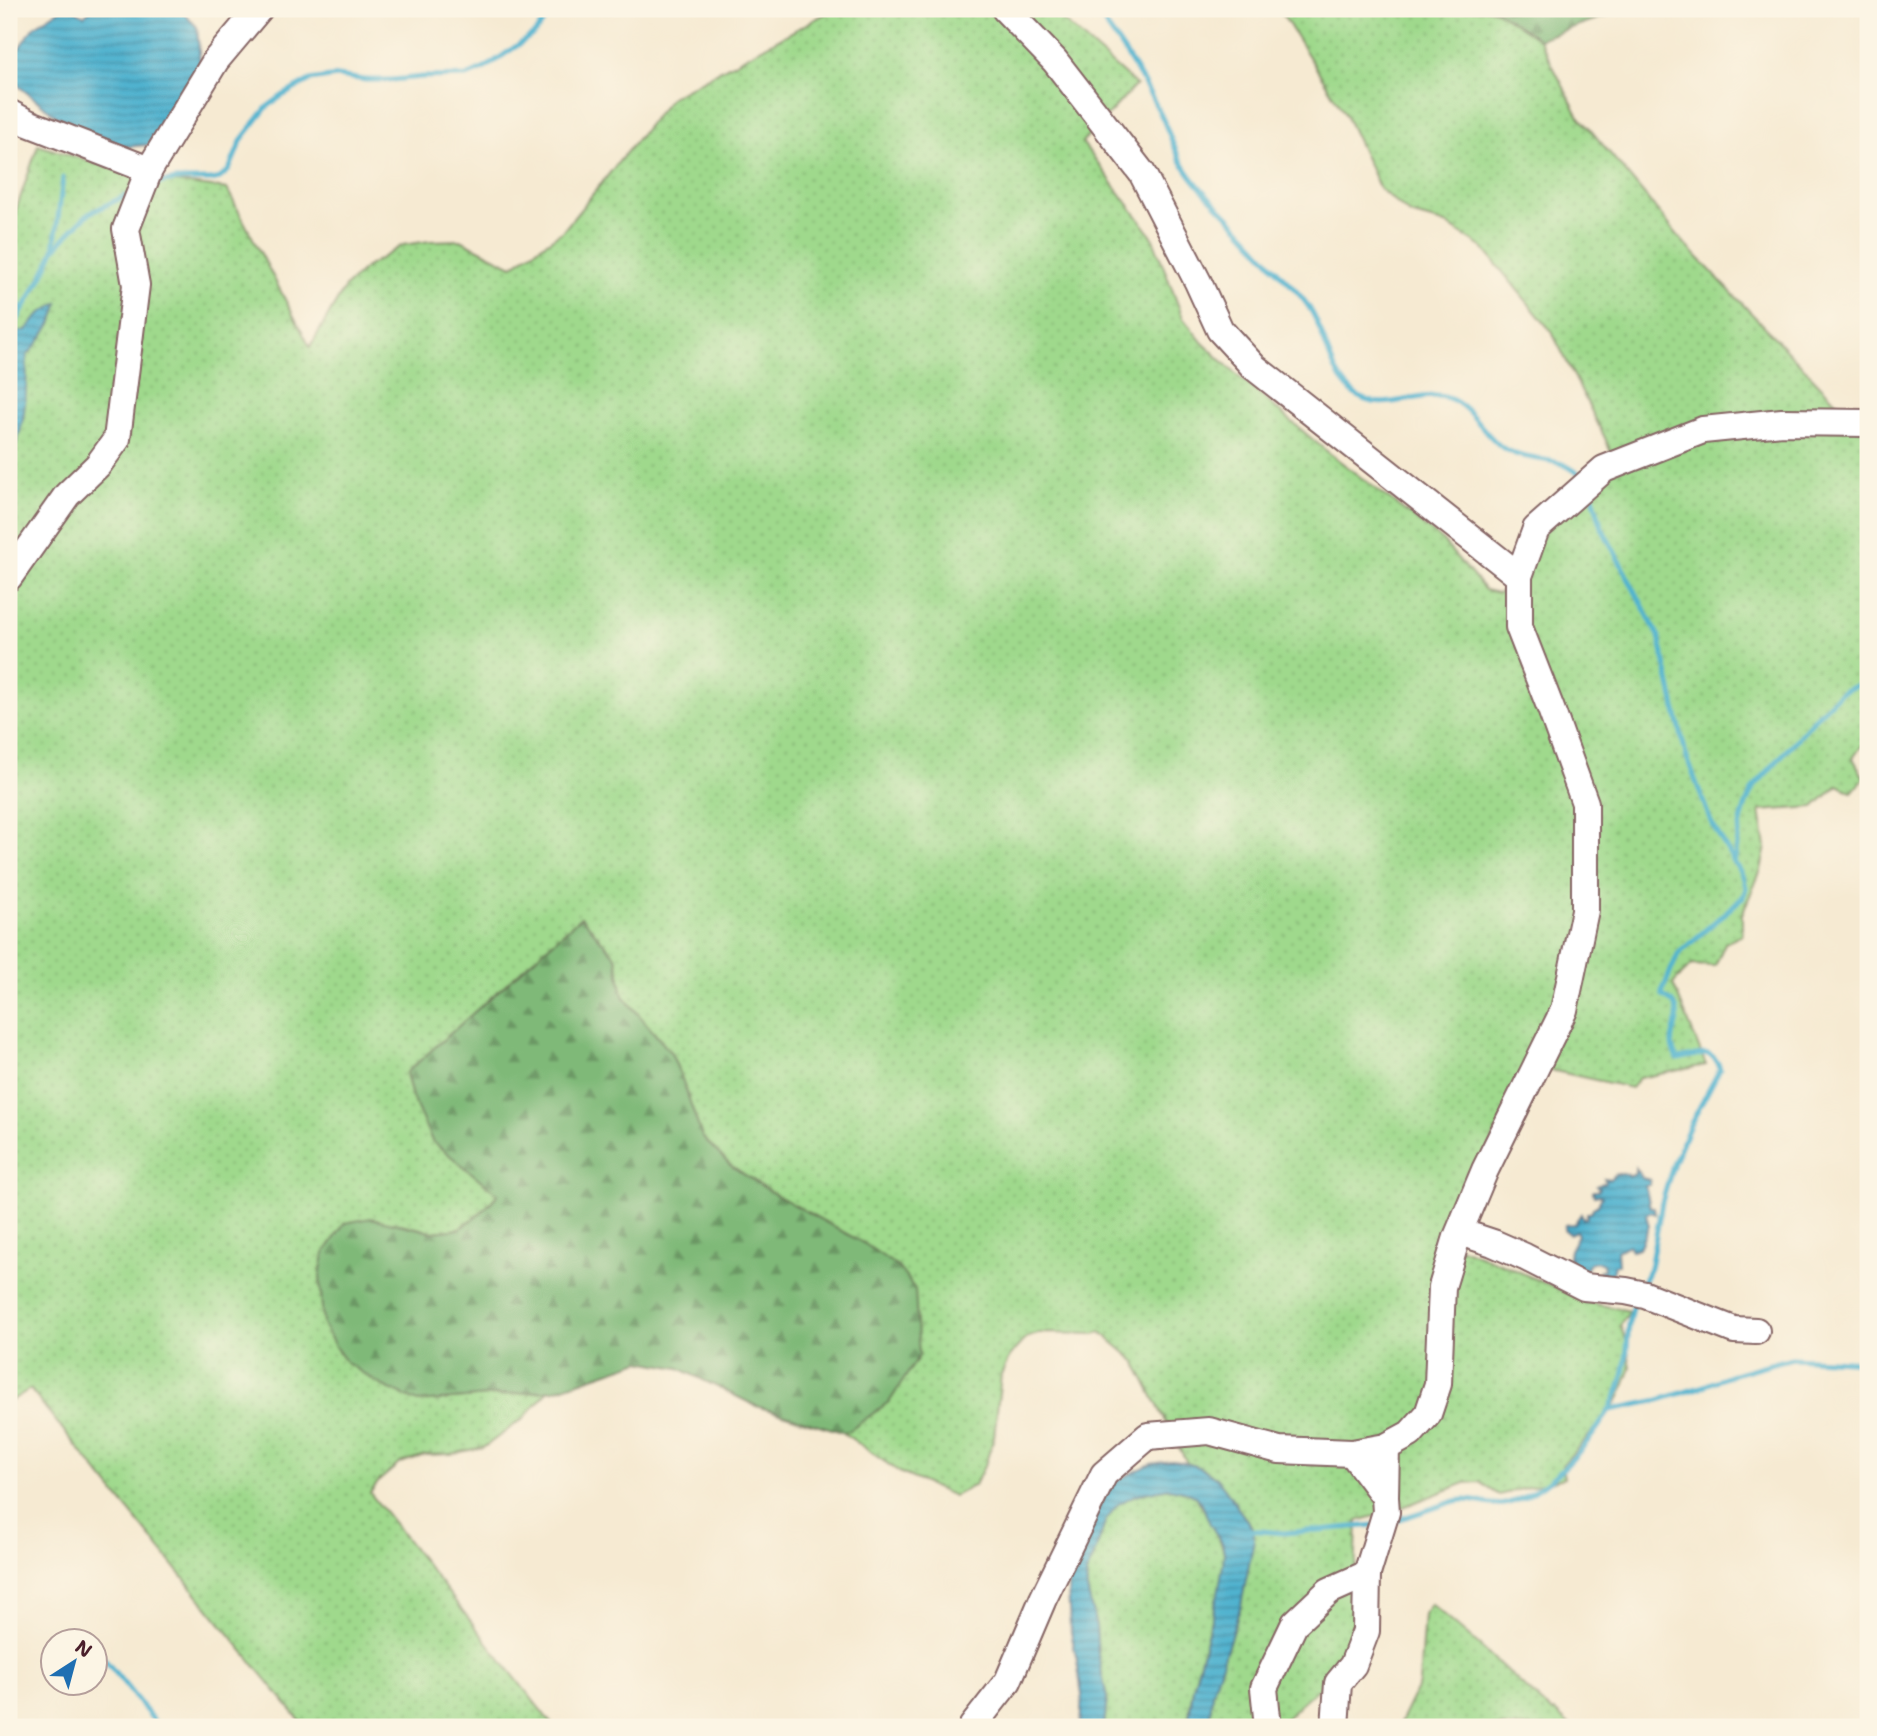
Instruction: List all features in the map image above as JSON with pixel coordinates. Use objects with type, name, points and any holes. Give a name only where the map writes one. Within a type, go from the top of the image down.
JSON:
[{"type":"street","points":[[9,578],[67,495],[99,465],[117,439],[136,285],[126,229],[149,170],[216,60],[259,9]]},
{"type":"street","points":[[1005,9],[1055,61],[1142,173],[1220,330],[1254,367],[1519,576]]},
{"type":"street","points":[[9,113],[149,170]]},
{"type":"street","points":[[972,1727],[1008,1681],[1043,1599],[1104,1474],[1149,1436],[1209,1431],[1279,1450],[1352,1453],[1386,1447],[1410,1434],[1428,1414],[1438,1384],[1442,1287],[1465,1231],[1485,1170],[1564,1010],[1585,910],[1585,803],[1552,709],[1519,627],[1519,576],[1536,528],[1604,469],[1703,430],[1782,422],[1868,423]]},
{"type":"street","points":[[1465,1231],[1584,1287],[1635,1293],[1734,1330],[1756,1331]]},
{"type":"street","points":[[1335,1727],[1338,1683],[1353,1665],[1366,1630],[1367,1574],[1383,1515],[1386,1447]]},
{"type":"street","points":[[1352,1453],[1383,1515]]},
{"type":"street","points":[[1268,1727],[1264,1688],[1295,1623],[1329,1591],[1367,1574]]},
{"type":"green space","points":[[834,9],[1050,9],[1136,85],[1082,142],[1152,236],[1183,318],[1203,343],[1239,377],[1324,449],[1440,538],[1485,590],[1498,593],[1506,588],[1530,548],[1612,455],[1552,332],[1483,248],[1446,224],[1410,214],[1380,189],[1345,114],[1279,9],[1494,9],[1539,39],[1578,115],[1685,244],[1868,435],[1868,737],[1853,758],[1864,778],[1852,792],[1838,785],[1814,807],[1760,811],[1766,847],[1761,870],[1742,914],[1742,935],[1725,943],[1715,966],[1691,965],[1673,984],[1706,1065],[1639,1078],[1631,1088],[1528,1065],[1444,1241],[1586,1302],[1630,1311],[1620,1326],[1626,1340],[1631,1368],[1620,1397],[1605,1418],[1562,1465],[1564,1478],[1499,1495],[1479,1482],[1465,1483],[1390,1512],[1357,1521],[1354,1618],[1344,1672],[1308,1696],[1279,1727],[1209,1727],[1212,1694],[1241,1605],[1251,1525],[1208,1471],[1187,1463],[1135,1361],[1101,1332],[1040,1333],[1026,1338],[1011,1354],[1001,1375],[994,1437],[986,1462],[975,1485],[954,1496],[901,1473],[842,1432],[849,1431],[865,1244],[771,1192],[730,1165],[702,1137],[671,1053],[623,996],[616,957],[581,917],[406,1073],[412,1097],[499,1193],[483,1211],[460,1229],[433,1232],[401,1224],[345,1223],[324,1254],[320,1275],[323,1324],[347,1363],[418,1402],[548,1391],[524,1418],[484,1447],[451,1454],[425,1455],[400,1463],[380,1480],[370,1493],[554,1727],[305,1727],[30,1389],[9,1402],[9,231],[38,145],[143,178],[227,189],[310,347],[345,287],[365,268],[403,245],[461,240],[512,266],[563,231],[671,97]]},
{"type":"green space","points":[[1494,9],[1626,9],[1539,39]]},
{"type":"green space","points":[[581,917],[616,957],[623,996],[671,1053],[702,1137],[730,1165],[771,1192],[865,1244],[898,1267],[915,1289],[919,1356],[890,1401],[849,1431],[842,1432],[756,1406],[679,1368],[640,1361],[555,1390],[418,1402],[381,1385],[347,1363],[323,1324],[320,1275],[324,1254],[345,1223],[371,1218],[433,1232],[459,1229],[483,1211],[498,1194],[432,1141],[412,1097],[406,1073]]},
{"type":"green space","points":[[1169,1488],[1188,1493],[1197,1499],[1224,1553],[1221,1581],[1190,1704],[1188,1727],[1104,1727],[1107,1698],[1086,1574],[1106,1520],[1117,1504],[1135,1495]]},
{"type":"green space","points":[[1431,1604],[1571,1727],[1398,1727],[1419,1684],[1424,1614]]},
{"type":"water","points":[[61,9],[74,9],[84,16],[91,9],[180,9],[197,27],[200,62],[148,145],[127,147],[88,132],[56,116],[10,79],[14,55],[34,27]]},
{"type":"water","points":[[58,303],[50,325],[27,356],[22,423],[15,449],[9,459],[9,334],[26,330],[40,314]]},
{"type":"water","points":[[1635,1168],[1642,1178],[1650,1180],[1649,1185],[1645,1185],[1650,1207],[1654,1207],[1655,1214],[1651,1212],[1646,1215],[1649,1226],[1639,1248],[1631,1250],[1628,1245],[1617,1251],[1618,1265],[1614,1265],[1612,1274],[1606,1277],[1602,1274],[1599,1277],[1599,1270],[1604,1270],[1603,1264],[1598,1262],[1590,1263],[1587,1269],[1582,1271],[1575,1269],[1571,1258],[1568,1261],[1578,1235],[1576,1231],[1569,1234],[1564,1230],[1565,1225],[1574,1224],[1581,1214],[1583,1219],[1587,1218],[1587,1213],[1591,1213],[1597,1206],[1602,1197],[1594,1196],[1593,1191],[1598,1191],[1600,1188],[1597,1186],[1605,1182],[1604,1178],[1610,1179],[1615,1174],[1627,1174],[1629,1177],[1635,1174]]},
{"type":"water","points":[[1172,1461],[1195,1466],[1212,1474],[1225,1488],[1254,1531],[1241,1605],[1212,1694],[1209,1727],[1188,1727],[1193,1688],[1218,1594],[1224,1552],[1202,1504],[1195,1496],[1169,1488],[1135,1495],[1117,1505],[1106,1520],[1086,1574],[1107,1698],[1104,1727],[1080,1727],[1082,1695],[1070,1627],[1070,1558],[1113,1482],[1151,1464]]},
{"type":"waterway","points":[[152,184],[220,178],[229,170],[242,139],[267,107],[310,80],[337,76],[366,80],[467,76],[485,68],[535,33],[553,9]]},
{"type":"waterway","points":[[1107,9],[1103,21],[1146,88],[1183,164],[1204,192],[1303,299],[1313,314],[1338,375],[1346,386],[1356,395],[1376,402],[1397,402],[1429,396],[1449,398],[1467,410],[1495,442],[1509,452],[1562,464],[1582,476]]},
{"type":"waterway","points":[[54,250],[63,178]]},
{"type":"waterway","points":[[9,334],[43,275],[54,250],[88,214],[125,196]]},
{"type":"waterway","points":[[9,291],[22,310]]},
{"type":"waterway","points":[[1593,496],[1602,528],[1659,637],[1686,755],[1711,822],[1744,879],[1746,888],[1743,897],[1678,954],[1662,992],[1676,1008],[1677,1020],[1672,1045],[1678,1059],[1709,1055],[1720,1069],[1674,1162],[1662,1202],[1650,1268],[1641,1286]]},
{"type":"waterway","points":[[1734,863],[1743,815],[1754,787],[1840,693],[1868,680]]},
{"type":"waterway","points":[[1391,1522],[1460,1500],[1505,1504],[1523,1498],[1559,1472],[1592,1436],[1615,1398],[1626,1360],[1629,1320],[1634,1301]]},
{"type":"waterway","points":[[1610,1410],[1659,1400],[1737,1373],[1792,1358],[1868,1362]]},
{"type":"waterway","points":[[1248,1530],[1284,1533],[1375,1525]]},
{"type":"waterway","points":[[108,1663],[159,1727]]}]
